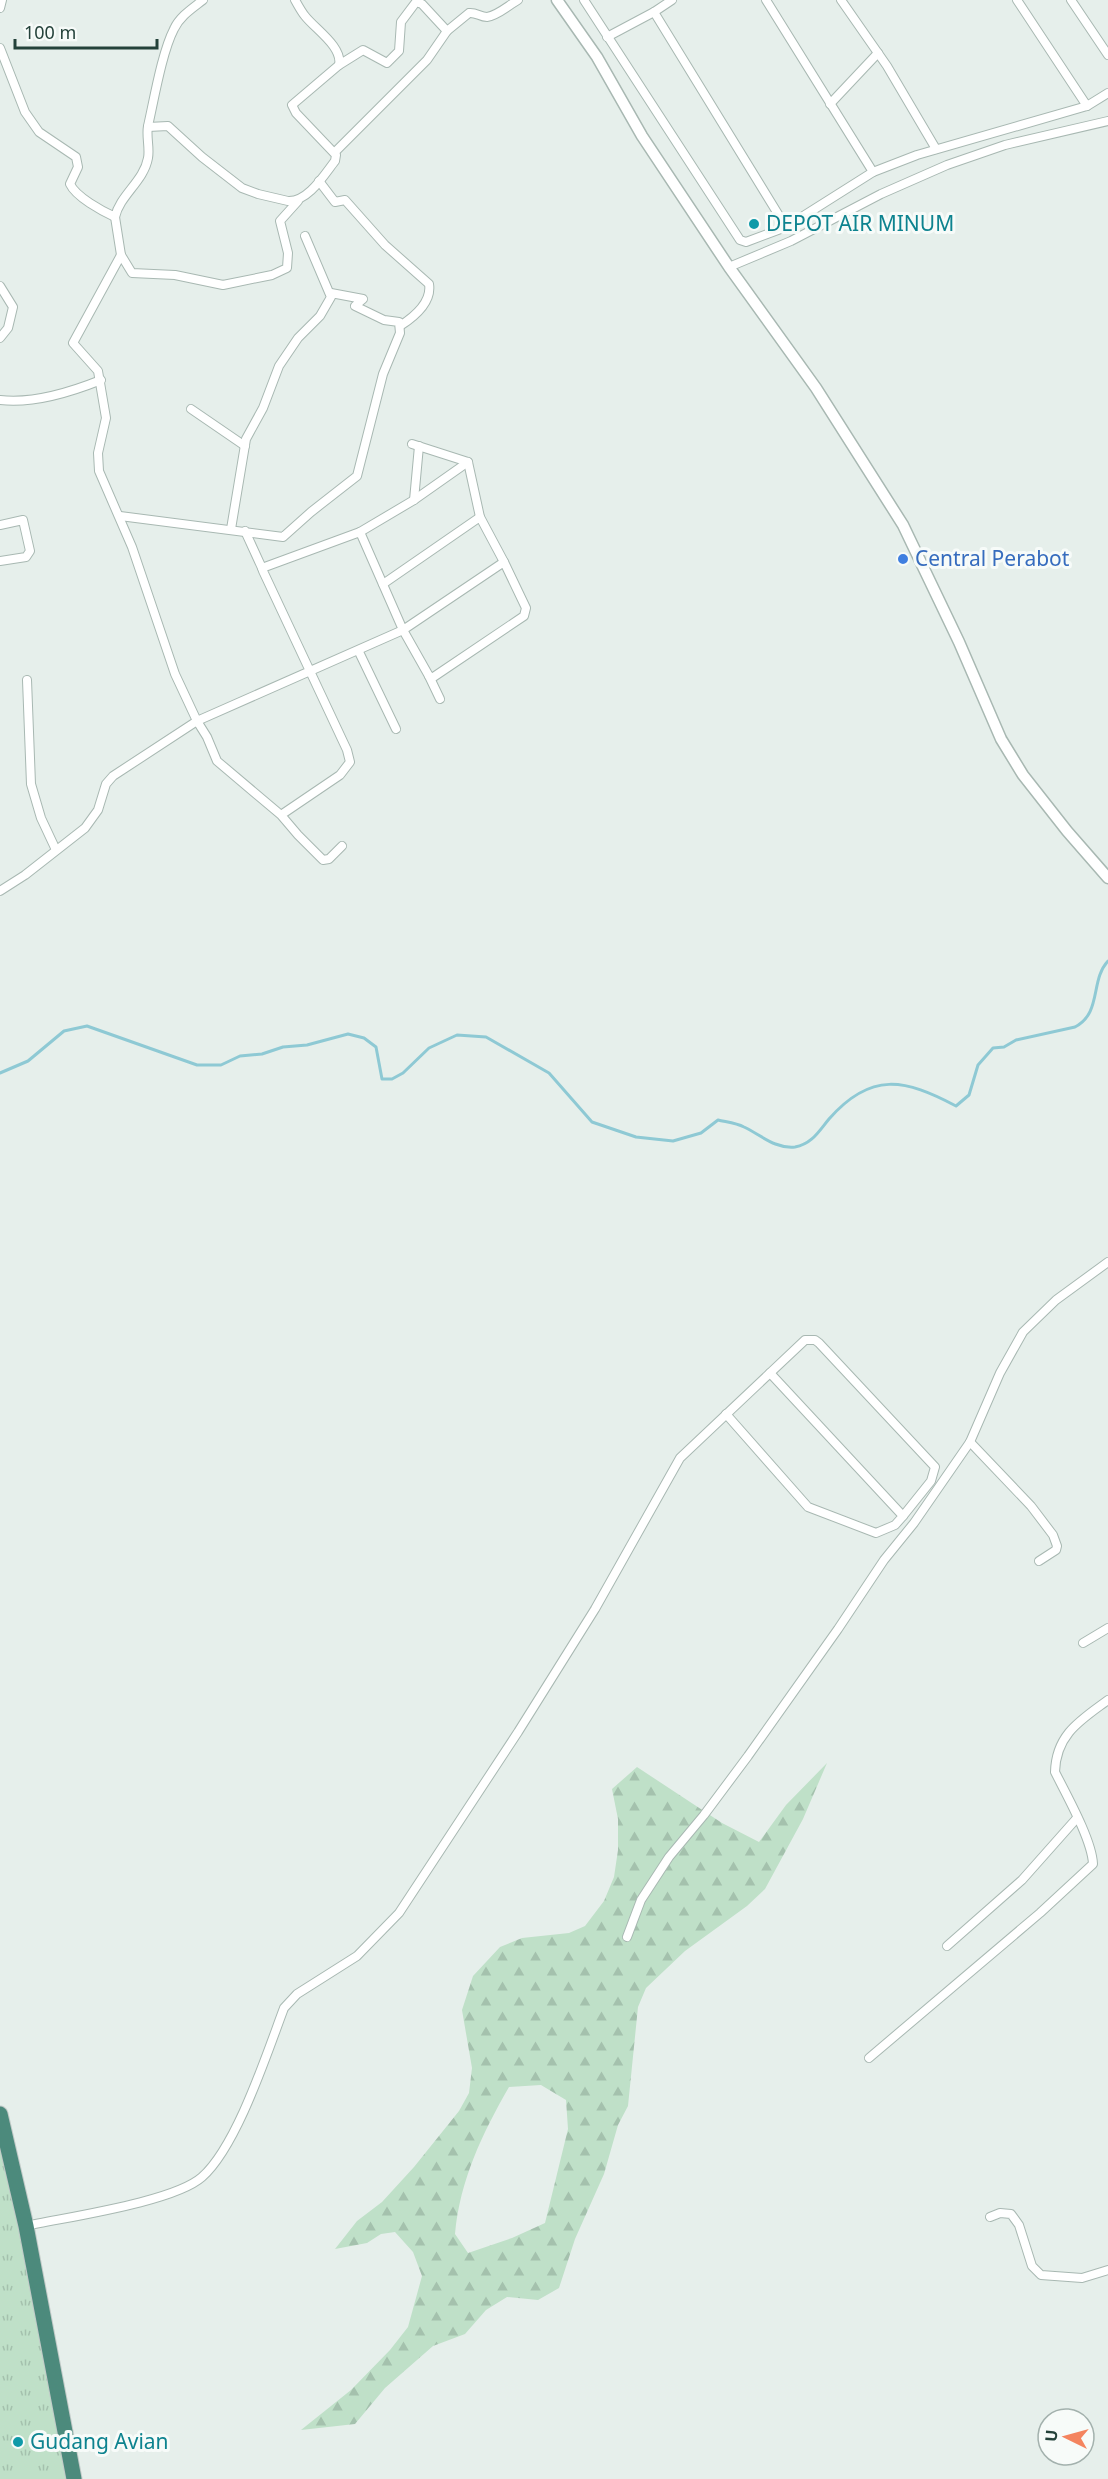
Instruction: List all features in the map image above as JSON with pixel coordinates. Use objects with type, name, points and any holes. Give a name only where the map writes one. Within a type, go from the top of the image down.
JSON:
[{"type":"highway","points":[[0,2114],[26,2226],[74,2479]]},
{"type":"street","points":[[0,8],[2,0]]},
{"type":"street","points":[[203,0],[183,17],[174,29],[165,54],[148,127],[148,159],[145,169],[119,206],[115,218],[121,255],[130,270],[138,274],[167,274],[223,285],[272,275],[288,266],[288,253],[280,221],[335,161],[335,152],[427,60],[447,31],[469,13],[492,16],[518,0]]},
{"type":"street","points":[[295,0],[304,15],[339,55],[339,65]]},
{"type":"street","points":[[557,0],[597,57],[642,136],[729,267],[816,388],[903,525],[959,642],[1001,739],[1023,775],[1108,878]]},
{"type":"street","points":[[584,0],[740,240],[751,242],[786,227],[873,172],[936,149],[1087,106],[1108,93]]},
{"type":"street","points":[[607,37],[672,0]]},
{"type":"street","points":[[765,0],[873,172]]},
{"type":"street","points":[[841,0],[878,53],[936,149]]},
{"type":"street","points":[[1017,0],[1087,106]]},
{"type":"street","points":[[1071,0],[1108,55]]},
{"type":"street","points":[[335,152],[296,113],[292,105],[339,65],[363,50],[369,51],[387,63],[399,51],[401,22],[416,2],[422,4],[447,31]]},
{"type":"street","points":[[654,12],[786,227]]},
{"type":"street","points":[[0,48],[25,112],[39,132],[76,157],[78,167],[70,184],[74,192],[99,210],[115,218]]},
{"type":"street","points":[[830,104],[878,53]]},
{"type":"street","points":[[729,267],[791,241],[881,194],[947,165],[1005,145],[1108,121]]},
{"type":"street","points":[[148,127],[168,126],[225,176],[249,191],[288,201],[301,198]]},
{"type":"street","points":[[319,181],[333,201],[345,200],[385,245],[429,284],[429,291],[416,316],[400,326]]},
{"type":"street","points":[[231,529],[245,446],[252,427],[263,408],[279,366],[298,338],[320,316],[330,300],[331,293],[305,236]]},
{"type":"street","points":[[121,255],[73,343],[93,362],[100,380],[106,418],[98,453],[98,464],[120,516],[175,674],[217,761],[281,814],[323,860],[329,859],[342,846]]},
{"type":"street","points":[[0,286],[13,307],[8,328],[0,338]]},
{"type":"street","points":[[120,516],[283,537],[311,512],[356,479],[383,374],[400,333],[400,326],[399,322],[384,320],[356,306],[363,299],[331,293]]},
{"type":"street","points":[[0,400],[9,401],[52,394],[83,387],[100,380]]},
{"type":"street","points":[[191,409],[245,446]]},
{"type":"street","points":[[414,500],[415,445],[468,462]]},
{"type":"street","points":[[262,568],[360,532],[414,500],[468,462]]},
{"type":"street","points":[[429,676],[435,677],[524,616],[526,608],[480,518],[468,462]]},
{"type":"street","points":[[383,584],[480,518]]},
{"type":"street","points":[[0,525],[23,520],[30,551],[26,557],[0,561]]},
{"type":"street","points":[[245,531],[347,750],[350,762],[340,775],[281,814]]},
{"type":"street","points":[[360,532],[403,630],[440,699]]},
{"type":"street","points":[[0,891],[18,880],[91,822],[98,810],[106,784],[113,776],[197,721],[359,652],[403,630],[504,562]]},
{"type":"street","points":[[359,652],[396,729]]},
{"type":"street","points":[[27,680],[31,784],[41,818],[56,850]]},
{"type":"street","points":[[627,1937],[641,1900],[669,1857],[704,1815],[747,1756],[838,1629],[884,1560],[914,1523],[970,1443],[1000,1373],[1023,1332],[1056,1300],[1108,1262]]},
{"type":"street","points":[[26,2226],[150,2200],[176,2191],[201,2178],[211,2167],[242,2115],[284,2008],[297,1994],[357,1956],[412,1896],[595,1609],[673,1468],[691,1446],[805,1340],[815,1340],[927,1458],[935,1467],[931,1481],[895,1525],[876,1533],[808,1507],[726,1414]]},
{"type":"street","points":[[770,1373],[903,1516]]},
{"type":"street","points":[[970,1443],[1031,1506],[1057,1541],[1056,1550],[1039,1562]]},
{"type":"street","points":[[1083,1643],[1108,1628]]},
{"type":"street","points":[[869,2058],[1040,1913],[1093,1864],[1092,1855],[1077,1818],[1055,1772],[1055,1762],[1062,1743],[1073,1726],[1108,1700]]},
{"type":"street","points":[[946,1946],[1022,1881],[1077,1818]]},
{"type":"street","points":[[990,2217],[1000,2213],[1011,2214],[1019,2225],[1032,2266],[1041,2275],[1082,2278],[1108,2270]]},
{"type":"green space","points":[[827,1763],[803,1819],[765,1889],[747,1906],[685,1951],[646,1988],[638,2007],[628,2106],[618,2125],[604,2174],[575,2239],[559,2288],[538,2300],[507,2297],[486,2310],[465,2334],[433,2346],[385,2388],[355,2424],[301,2430],[351,2390],[390,2350],[408,2327],[422,2276],[413,2252],[395,2232],[381,2234],[367,2243],[335,2249],[357,2221],[382,2202],[414,2167],[459,2111],[469,2093],[472,2068],[462,2010],[473,1976],[500,1947],[522,1938],[569,1933],[585,1926],[604,1901],[614,1877],[618,1850],[618,1819],[612,1789],[637,1767],[722,1823],[759,1842],[786,1805]],"holes":[[[541,2085],[566,2100],[568,2129],[545,2223],[512,2238],[468,2253],[455,2234],[462,2195],[481,2140],[509,2087]]]},
{"type":"green space","points":[[0,2136],[71,2479],[0,2479]]},
{"type":"waterway","points":[[0,1073],[28,1061],[64,1031],[87,1026],[197,1065],[221,1065],[240,1056],[262,1054],[283,1047],[307,1045],[348,1034],[364,1038],[376,1047],[382,1079],[392,1079],[403,1073],[429,1048],[457,1035],[486,1037],[549,1073],[592,1122],[636,1137],[673,1141],[701,1133],[718,1120],[741,1126],[775,1144],[795,1147],[811,1140],[844,1104],[859,1093],[874,1087],[889,1084],[904,1086],[921,1090],[956,1106],[969,1095],[978,1065],[993,1048],[1004,1047],[1016,1040],[1075,1027],[1083,1021],[1093,1005],[1099,977],[1108,961]]},
{"type":"place","name":"DEPOT AIR MINUM","points":[[754,224]]},
{"type":"place","name":"Central Perabot","points":[[903,559]]},
{"type":"place","name":"Gudang Avian","points":[[18,2442]]}]
